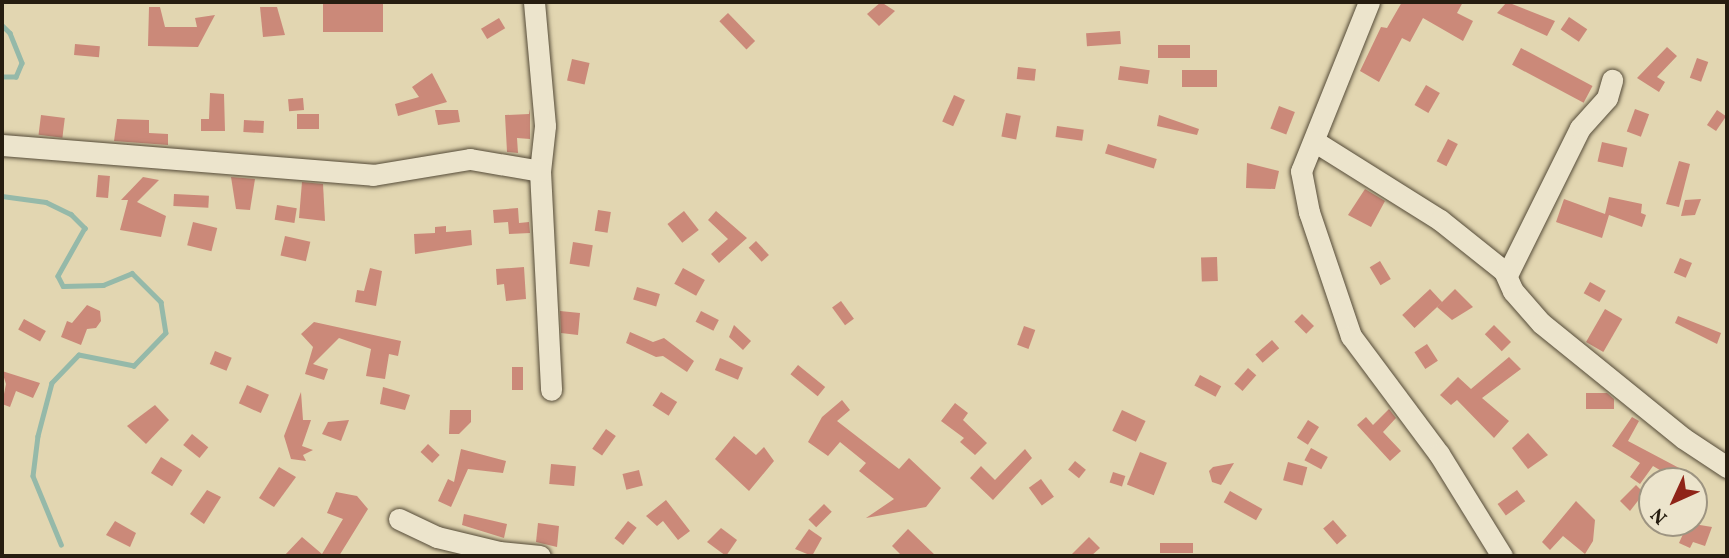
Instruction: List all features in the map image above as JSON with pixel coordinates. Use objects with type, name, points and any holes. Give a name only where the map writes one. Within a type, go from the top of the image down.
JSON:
[{"type":"street","points":[[534,2],[545,127],[540,171],[551,390]]},
{"type":"street","points":[[1369,2],[1300,173],[1351,336],[1439,454],[1502,556]]},
{"type":"street","points":[[1507,275],[1580,128],[1607,98],[1612,80]]},
{"type":"street","points":[[1314,141],[1440,220],[1507,275],[1513,291],[1541,323],[1683,438],[1727,467]]},
{"type":"street","points":[[2,145],[373,175],[471,159],[540,171]]},
{"type":"street","points":[[399,519],[437,537],[499,552],[540,556]]},
{"type":"building","points":[[323,2],[383,2],[383,32],[323,32]]},
{"type":"building","points":[[881,2],[895,11],[879,26],[867,14]]},
{"type":"building","points":[[1402,2],[1463,2],[1457,13],[1473,21],[1463,41],[1423,18],[1410,42],[1402,38],[1379,82],[1360,71],[1381,27],[1387,28]]},
{"type":"building","points":[[1507,2],[1555,21],[1547,36],[1497,13]]},
{"type":"building","points":[[149,7],[160,7],[165,27],[197,27],[195,18],[215,15],[198,47],[148,46]]},
{"type":"building","points":[[260,7],[277,7],[285,35],[263,37]]},
{"type":"building","points":[[728,13],[755,41],[746,49],[719,21]]},
{"type":"building","points":[[1569,17],[1587,29],[1579,42],[1561,29]]},
{"type":"building","points":[[499,18],[505,28],[487,39],[481,29]]},
{"type":"building","points":[[1120,31],[1121,44],[1087,46],[1086,33]]},
{"type":"building","points":[[75,44],[100,46],[99,57],[74,55]]},
{"type":"building","points":[[1158,45],[1190,45],[1190,58],[1158,58]]},
{"type":"building","points":[[1667,47],[1677,56],[1657,77],[1665,82],[1659,92],[1637,78]]},
{"type":"building","points":[[1521,48],[1593,86],[1584,103],[1512,65]]},
{"type":"building","points":[[1697,58],[1708,62],[1701,82],[1690,78]]},
{"type":"building","points":[[572,59],[590,63],[585,84],[567,80]]},
{"type":"building","points":[[1120,66],[1150,70],[1148,84],[1118,80]]},
{"type":"building","points":[[1018,67],[1036,69],[1035,81],[1017,79]]},
{"type":"building","points":[[1182,70],[1217,70],[1217,87],[1182,87]]},
{"type":"building","points":[[432,73],[447,102],[398,116],[395,104],[419,97],[412,87]]},
{"type":"building","points":[[1426,85],[1440,93],[1428,113],[1414,105]]},
{"type":"building","points":[[210,93],[224,94],[225,131],[201,131],[201,119],[209,119]]},
{"type":"building","points":[[954,95],[965,100],[953,126],[942,121]]},
{"type":"building","points":[[303,98],[304,110],[289,111],[288,99]]},
{"type":"building","points":[[1279,106],[1295,112],[1286,134],[1270,128]]},
{"type":"building","points":[[530,109],[530,139],[517,138],[518,153],[507,152],[505,115],[529,114]]},
{"type":"building","points":[[1635,109],[1649,114],[1641,137],[1627,132]]},
{"type":"building","points":[[435,110],[458,110],[460,122],[438,125]]},
{"type":"building","points":[[1717,110],[1726,116],[1716,131],[1707,125]]},
{"type":"building","points":[[1006,113],[1021,116],[1016,139],[1001,137]]},
{"type":"building","points":[[297,114],[319,114],[319,129],[297,129]]},
{"type":"building","points":[[41,115],[65,118],[62,138],[39,135]]},
{"type":"building","points":[[1159,115],[1199,129],[1197,135],[1157,126]]},
{"type":"building","points":[[117,119],[149,120],[149,133],[168,134],[168,145],[114,141]]},
{"type":"building","points":[[244,120],[264,121],[263,133],[243,132]]},
{"type":"building","points":[[1057,126],[1084,130],[1082,141],[1055,137]]},
{"type":"building","points":[[1448,139],[1458,144],[1446,166],[1437,161]]},
{"type":"building","points":[[1602,142],[1627,148],[1623,167],[1598,161]]},
{"type":"building","points":[[1108,144],[1157,159],[1154,168],[1105,154]]},
{"type":"building","points":[[1679,161],[1690,164],[1679,207],[1666,204]]},
{"type":"building","points":[[1247,163],[1279,171],[1275,189],[1246,188]]},
{"type":"building","points":[[98,175],[110,176],[108,198],[96,197]]},
{"type":"building","points":[[143,177],[159,180],[137,202],[166,216],[161,237],[120,230],[128,200],[121,200]]},
{"type":"building","points":[[231,177],[255,179],[250,210],[236,209]]},
{"type":"building","points":[[302,182],[323,184],[325,221],[299,218]]},
{"type":"building","points":[[1365,189],[1385,201],[1371,227],[1348,215]]},
{"type":"building","points":[[174,194],[209,196],[208,208],[173,206]]},
{"type":"building","points":[[1609,197],[1642,204],[1641,213],[1646,215],[1642,227],[1609,215],[1602,238],[1556,222],[1564,199],[1605,214]]},
{"type":"building","points":[[1701,199],[1695,215],[1681,216],[1685,200]]},
{"type":"building","points":[[277,205],[297,208],[294,223],[275,220]]},
{"type":"building","points":[[518,208],[519,223],[529,222],[530,233],[509,234],[508,222],[494,223],[493,210]]},
{"type":"building","points":[[598,210],[611,212],[608,233],[595,231]]},
{"type":"building","points":[[684,211],[699,230],[682,243],[667,224]]},
{"type":"building","points":[[716,211],[747,238],[719,263],[711,254],[728,239],[708,220]]},
{"type":"building","points":[[193,222],[217,228],[211,251],[187,245]]},
{"type":"building","points":[[446,226],[446,232],[471,230],[472,245],[415,254],[414,234],[435,233],[435,227]]},
{"type":"building","points":[[285,236],[310,242],[306,261],[281,255]]},
{"type":"building","points":[[756,241],[769,255],[762,262],[749,248]]},
{"type":"building","points":[[573,242],[593,245],[589,267],[570,264]]},
{"type":"building","points":[[1217,257],[1218,281],[1202,282],[1201,258]]},
{"type":"building","points":[[1680,258],[1692,263],[1686,278],[1674,273]]},
{"type":"building","points":[[1380,261],[1391,279],[1381,285],[1370,267]]},
{"type":"building","points":[[524,267],[526,299],[506,301],[504,284],[497,285],[496,269]]},
{"type":"building","points":[[370,268],[382,271],[376,306],[355,302],[357,290],[364,291]]},
{"type":"building","points":[[683,268],[705,280],[696,296],[674,284]]},
{"type":"building","points":[[1590,282],[1606,291],[1599,302],[1584,293]]},
{"type":"building","points":[[637,287],[660,294],[656,306],[633,299]]},
{"type":"building","points":[[1430,289],[1442,302],[1414,328],[1402,315]]},
{"type":"building","points":[[1455,289],[1473,307],[1452,320],[1437,307]]},
{"type":"building","points":[[841,301],[854,319],[845,325],[832,307]]},
{"type":"building","points":[[87,305],[100,311],[101,321],[96,328],[87,329],[81,345],[61,337],[67,321],[72,323]]},
{"type":"building","points":[[1605,309],[1622,319],[1603,352],[1586,342]]},
{"type":"building","points":[[560,311],[580,313],[578,335],[561,333]]},
{"type":"building","points":[[701,311],[719,320],[713,331],[696,322]]},
{"type":"building","points":[[1302,314],[1314,326],[1306,334],[1294,322]]},
{"type":"building","points":[[1678,316],[1721,333],[1717,344],[1675,323]]},
{"type":"building","points":[[24,319],[46,331],[40,342],[18,329]]},
{"type":"building","points":[[314,322],[401,341],[398,356],[389,354],[385,379],[366,376],[371,349],[339,338],[313,364],[328,369],[324,380],[305,374],[313,347],[301,334]]},
{"type":"building","points":[[734,325],[751,341],[743,350],[729,337]]},
{"type":"building","points":[[1494,325],[1511,342],[1502,351],[1485,334]]},
{"type":"building","points":[[1024,326],[1035,330],[1028,349],[1017,345]]},
{"type":"building","points":[[630,332],[653,342],[664,338],[694,361],[687,372],[663,356],[656,357],[626,343]]},
{"type":"building","points":[[1272,340],[1279,348],[1263,363],[1255,354]]},
{"type":"building","points":[[1427,344],[1438,361],[1425,369],[1414,352]]},
{"type":"building","points":[[215,351],[232,358],[226,371],[210,364]]},
{"type":"building","points":[[1509,357],[1521,369],[1482,398],[1509,421],[1494,438],[1457,400],[1451,405],[1440,395],[1458,377],[1471,389]]},
{"type":"building","points":[[720,358],[743,368],[738,380],[715,370]]},
{"type":"building","points":[[798,365],[825,387],[818,396],[790,374]]},
{"type":"building","points":[[512,367],[523,367],[523,390],[512,390]]},
{"type":"building","points":[[1248,368],[1256,375],[1243,391],[1234,384]]},
{"type":"building","points":[[2,371],[40,383],[33,398],[16,391],[10,407],[2,404],[6,384]]},
{"type":"building","points":[[1200,375],[1221,386],[1216,397],[1194,386]]},
{"type":"building","points":[[247,385],[269,395],[261,413],[239,403]]},
{"type":"building","points":[[383,387],[410,395],[405,410],[380,404]]},
{"type":"building","points":[[301,392],[303,420],[311,420],[302,446],[313,450],[303,455],[306,461],[291,459],[284,436]]},
{"type":"building","points":[[661,392],[677,402],[669,416],[653,406]]},
{"type":"building","points":[[1586,393],[1607,393],[1614,399],[1614,409],[1586,409]]},
{"type":"building","points":[[842,400],[850,410],[837,421],[899,469],[909,458],[941,488],[926,507],[866,518],[894,499],[859,471],[866,463],[840,442],[828,456],[808,442],[822,417]]},
{"type":"building","points":[[955,403],[968,413],[963,420],[987,443],[975,455],[960,442],[964,438],[941,421]]},
{"type":"building","points":[[155,405],[169,420],[146,444],[127,426]]},
{"type":"building","points":[[1389,409],[1396,418],[1383,432],[1401,451],[1390,461],[1357,425],[1366,417],[1373,425]]},
{"type":"building","points":[[450,410],[471,410],[471,422],[459,434],[449,434]]},
{"type":"building","points":[[1122,410],[1146,421],[1136,442],[1112,431]]},
{"type":"building","points":[[1632,417],[1639,421],[1628,441],[1677,467],[1638,467],[1638,483],[1630,477],[1640,463],[1612,446]]},
{"type":"building","points":[[349,420],[341,441],[322,434],[328,422]]},
{"type":"building","points":[[1308,420],[1319,427],[1308,445],[1297,438]]},
{"type":"building","points":[[606,429],[616,436],[602,456],[592,449]]},
{"type":"building","points":[[1528,433],[1548,455],[1528,469],[1512,448]]},
{"type":"building","points":[[192,434],[208,447],[200,458],[183,445]]},
{"type":"building","points":[[734,436],[756,455],[764,447],[774,461],[749,491],[715,459]]},
{"type":"building","points":[[428,444],[440,455],[432,463],[420,452]]},
{"type":"building","points":[[1311,448],[1328,457],[1321,469],[1304,460]]},
{"type":"building","points":[[461,449],[506,461],[503,473],[468,469],[451,507],[438,501],[448,479],[454,482]]},
{"type":"building","points":[[1025,449],[1032,458],[993,500],[970,478],[981,466],[995,480]]},
{"type":"building","points":[[1140,452],[1167,463],[1154,495],[1127,484]]},
{"type":"building","points":[[161,457],[182,470],[172,486],[151,473]]},
{"type":"building","points":[[1075,461],[1086,470],[1079,478],[1068,470]]},
{"type":"building","points":[[1288,462],[1307,467],[1302,486],[1283,480]]},
{"type":"building","points":[[1234,463],[1221,485],[1212,482],[1209,471],[1213,467]]},
{"type":"building","points":[[551,464],[576,466],[574,486],[549,484]]},
{"type":"building","points":[[279,467],[296,477],[274,507],[259,498]]},
{"type":"building","points":[[639,470],[643,486],[626,490],[623,474]]},
{"type":"building","points":[[1113,472],[1125,476],[1122,486],[1110,482]]},
{"type":"building","points":[[1041,479],[1054,497],[1042,506],[1029,488]]},
{"type":"building","points":[[1636,485],[1638,487],[1638,501],[1630,511],[1620,501]]},
{"type":"building","points":[[207,490],[221,497],[204,524],[190,514]]},
{"type":"building","points":[[1517,490],[1525,501],[1506,515],[1498,504]]},
{"type":"building","points":[[1230,491],[1262,509],[1256,520],[1224,502]]},
{"type":"building","points":[[336,492],[357,496],[368,509],[339,556],[284,556],[302,537],[322,554],[343,519],[327,513]]},
{"type":"building","points":[[666,500],[690,531],[678,540],[663,521],[657,526],[646,516]]},
{"type":"building","points":[[1576,501],[1595,520],[1593,541],[1585,554],[1563,536],[1550,550],[1542,542]]},
{"type":"building","points":[[824,504],[832,512],[816,527],[808,520]]},
{"type":"building","points":[[464,514],[507,524],[504,538],[462,525]]},
{"type":"building","points":[[1333,520],[1347,536],[1337,544],[1323,529]]},
{"type":"building","points":[[115,521],[136,533],[130,547],[106,535]]},
{"type":"building","points":[[628,521],[637,528],[623,545],[614,538]]},
{"type":"building","points":[[538,523],[559,526],[557,547],[536,542]]},
{"type":"building","points":[[1708,526],[1712,527],[1705,546],[1693,542],[1690,548],[1679,543],[1682,537],[1708,537]]},
{"type":"building","points":[[721,528],[737,540],[726,556],[707,542]]},
{"type":"building","points":[[809,529],[822,538],[812,556],[795,549]]},
{"type":"building","points":[[908,529],[936,556],[902,556],[892,546]]},
{"type":"building","points":[[1089,537],[1100,548],[1091,556],[1070,556]]},
{"type":"building","points":[[1160,543],[1193,543],[1193,553],[1160,553]]},
{"type":"waterway","points":[[2,25],[10,33],[22,63],[16,77],[2,77]]},
{"type":"waterway","points":[[2,196],[46,202],[71,214],[85,228],[58,276],[63,286],[103,285],[132,273],[161,302],[166,333],[134,366],[79,355],[52,383],[38,436],[33,476],[61,544]]}]
